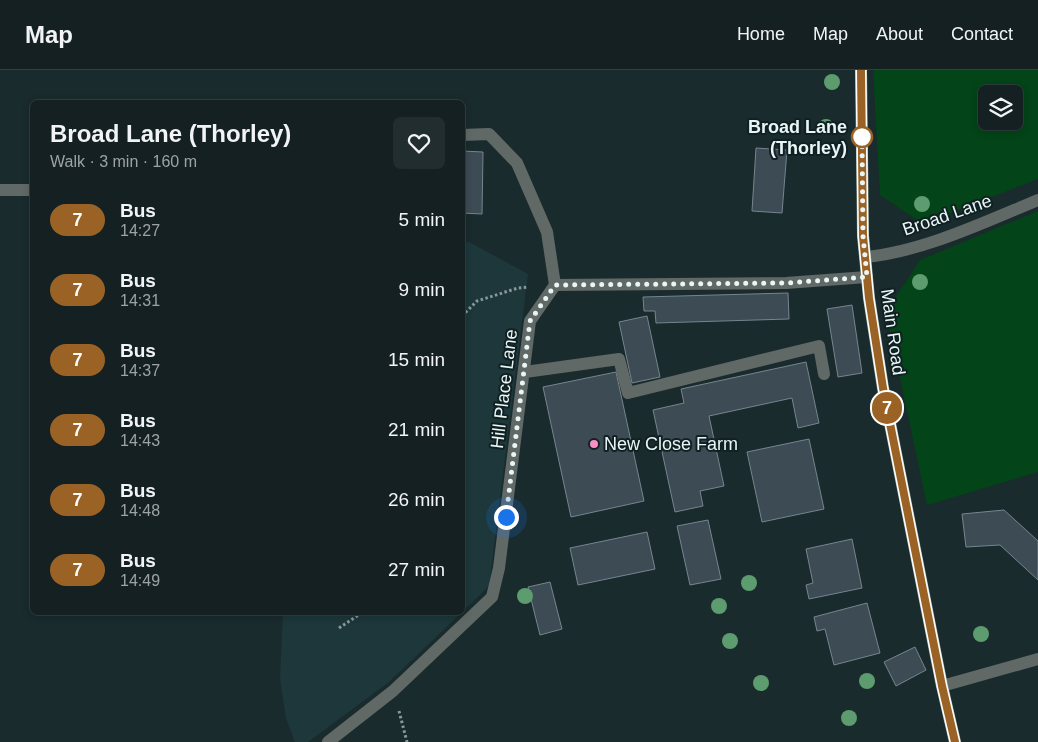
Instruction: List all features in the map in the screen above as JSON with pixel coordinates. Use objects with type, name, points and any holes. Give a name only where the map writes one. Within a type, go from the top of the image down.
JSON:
[{"type":"main road","name":"Main Road","points":[[861,70],[863,236],[867,277],[883,388],[942,686],[955,742]]},
{"type":"street","points":[[465,135],[489,134],[517,163],[546,232],[555,285],[786,283],[867,277]]},
{"type":"street","points":[[0,190],[30,190]]},
{"type":"street","name":"Broad Lane","points":[[865,257],[880,256],[942,239],[1038,200]]},
{"type":"street","name":"Hill Place Lane","points":[[328,742],[393,691],[492,597],[499,568],[530,321],[555,285]]},
{"type":"street","points":[[524,372],[619,359],[628,393],[820,346],[824,374]]},
{"type":"street","points":[[942,686],[1038,659]]},
{"type":"path","points":[[465,313],[477,300],[518,288],[555,285]]},
{"type":"path","points":[[339,628],[358,615]]},
{"type":"path","points":[[393,691],[397,699],[407,742]]},
{"type":"shaded area","points":[[465,242],[469,242],[528,274],[489,586],[465,609]]},
{"type":"shaded area","points":[[283,615],[459,615],[389,682],[308,742],[295,742],[286,718],[280,679]]},
{"type":"green space","points":[[873,70],[1038,70],[1038,179],[923,224],[880,195]]},
{"type":"green space","points":[[1038,211],[1038,472],[927,505],[886,312],[920,260]]},
{"type":"building","points":[[756,148],[787,150],[782,213],[752,211]]},
{"type":"building","points":[[465,151],[483,152],[482,214],[465,213]]},
{"type":"building","points":[[788,293],[789,319],[656,323],[655,311],[644,311],[643,297]]},
{"type":"building","points":[[852,305],[862,373],[838,377],[827,309]]},
{"type":"building","points":[[647,316],[660,377],[632,383],[619,322]]},
{"type":"building","points":[[806,362],[819,423],[798,428],[792,398],[709,416],[724,486],[700,491],[703,506],[675,512],[653,410],[684,403],[681,389]]},
{"type":"building","name":"New Close Farm","points":[[616,372],[644,501],[571,517],[543,387]]},
{"type":"building","points":[[809,439],[824,509],[762,522],[747,452]]},
{"type":"building","points":[[1004,510],[1038,541],[1038,580],[1000,545],[966,547],[962,514]]},
{"type":"building","points":[[708,520],[721,579],[690,585],[677,526]]},
{"type":"building","points":[[647,532],[655,569],[578,585],[570,548]]},
{"type":"building","points":[[852,539],[862,588],[809,599],[806,585],[813,583],[806,549]]},
{"type":"building","points":[[550,582],[562,629],[540,635],[528,587]]},
{"type":"building","points":[[867,603],[880,653],[834,665],[825,629],[817,631],[814,617]]},
{"type":"building","points":[[915,647],[926,670],[896,686],[884,662]]},
{"type":"bus line","name":"7","points":[[861,70],[863,236],[869,298],[883,388],[942,686],[955,742]]},
{"type":"place","name":"Broad Lane (Thorley)","points":[[862,137]]},
{"type":"place","name":"New Close Farm","points":[[594,444]]},
{"type":"route","points":[[506,517],[530,321],[555,285],[786,283],[867,277],[863,236],[862,137]]}]
